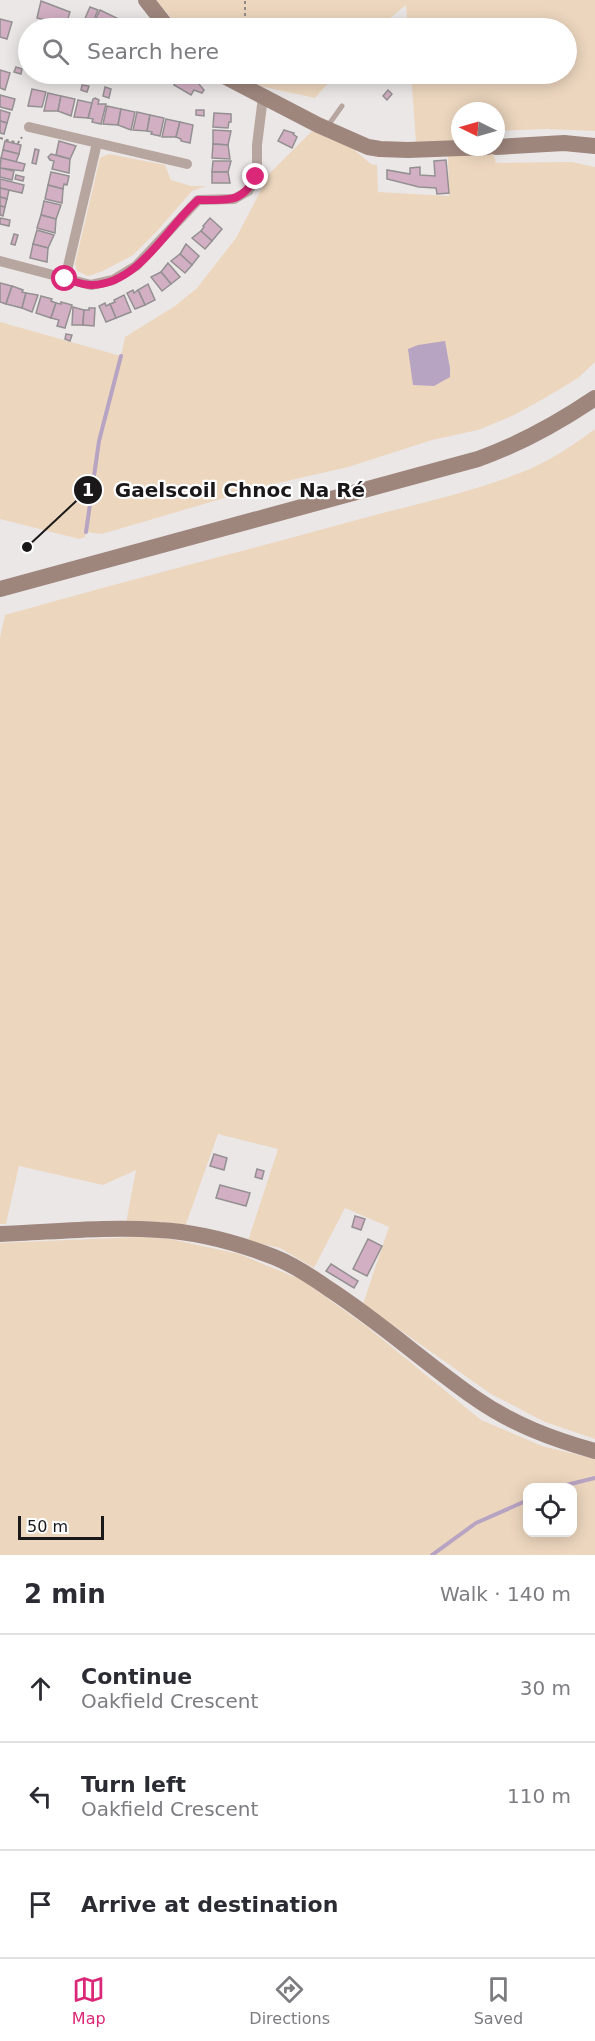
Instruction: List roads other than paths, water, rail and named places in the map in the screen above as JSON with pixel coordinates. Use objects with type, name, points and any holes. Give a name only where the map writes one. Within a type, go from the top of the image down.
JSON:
[{"type":"street","points":[[146,0],[160,18]]},
{"type":"street","points":[[239,84],[355,142],[380,149],[451,149]]},
{"type":"street","points":[[0,261],[91,285],[113,280],[136,266],[198,200],[234,199],[248,191],[256,177],[263,97]]},
{"type":"street","points":[[29,127],[187,164]]},
{"type":"street","points":[[65,279],[97,143]]},
{"type":"street","points":[[505,146],[564,143],[595,146]]},
{"type":"street","points":[[0,589],[478,459],[525,440],[595,398]]},
{"type":"street","points":[[0,1234],[159,1229],[192,1233],[275,1258],[305,1273],[341,1296],[476,1399],[505,1417],[556,1440],[595,1451]]},
{"type":"lane","points":[[326,129],[342,106]]},
{"type":"waterway","points":[[86,532],[99,441],[121,356]]},
{"type":"waterway","points":[[574,1483],[595,1478]]},
{"type":"waterway","points":[[432,1555],[476,1523],[523,1502]]},
{"type":"place","name":"Gaelscoil Chnoc Na Ré","points":[[27,547]]}]
